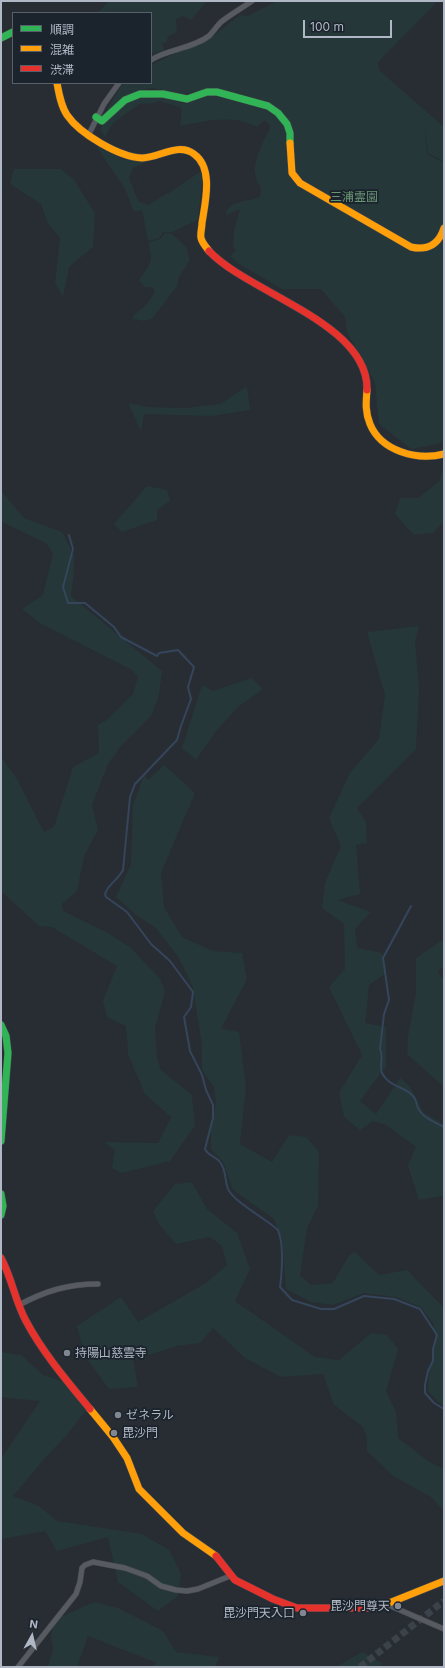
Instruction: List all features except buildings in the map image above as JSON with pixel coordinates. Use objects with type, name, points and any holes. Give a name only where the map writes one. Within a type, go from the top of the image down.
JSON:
[{"type":"street","points":[[152,59],[155,57],[184,49],[208,36],[231,14],[252,1]]},
{"type":"street","points":[[1,38],[12,32]]},
{"type":"street","points":[[57,84],[62,104],[73,123],[106,146],[135,157],[144,158],[177,149],[187,149],[195,152],[203,163],[207,175],[201,238],[204,246],[223,264],[293,304],[329,328],[354,352],[366,378],[367,386],[365,406],[367,416],[373,429],[381,440],[394,450],[417,456],[444,454]]},
{"type":"street","points":[[89,134],[96,117],[118,84]]},
{"type":"street","points":[[96,117],[102,121],[125,100],[140,94],[163,94],[187,99],[207,92],[217,92],[268,106],[278,113],[287,124],[290,133],[292,173],[300,183],[411,247],[425,249],[432,246],[441,238],[444,228]]},
{"type":"street","points":[[1,1024],[6,1036],[8,1053],[1,1141]]},
{"type":"street","points":[[1,1194],[3,1206],[1,1214]]},
{"type":"street","points":[[1,1258],[11,1278],[26,1322],[60,1373],[113,1437],[127,1458],[139,1489],[183,1533],[216,1556],[230,1576],[235,1580],[256,1591],[297,1608],[374,1608],[444,1581]]},
{"type":"street","points":[[19,1305],[40,1294],[76,1284],[98,1284]]},
{"type":"street","points":[[18,1667],[76,1594],[82,1568],[89,1563],[93,1562],[125,1568],[147,1576],[161,1586],[176,1590],[187,1591],[198,1589],[230,1576]]},
{"type":"street","points":[[386,1604],[444,1629]]},
{"type":"green space","points":[[108,1],[207,1],[191,20],[183,16],[176,19],[177,32],[168,36],[167,42],[162,44],[165,50],[152,54],[152,12],[96,12],[100,11]]},
{"type":"green space","name":"三浦霊園","points":[[277,1],[438,1],[378,62],[379,70],[444,127],[444,162],[428,153],[425,128],[427,154],[444,163],[444,438],[438,444],[411,449],[379,424],[375,383],[347,332],[345,317],[321,289],[282,289],[239,264],[230,256],[236,250],[233,248],[234,231],[240,209],[226,215],[227,210],[239,202],[260,197],[261,188],[256,177],[255,164],[259,151],[271,126],[264,120],[257,127],[239,121],[219,120],[180,126],[182,108],[160,101],[139,104],[112,124],[105,137],[100,130],[103,124],[126,103],[142,97],[163,97],[186,104],[197,92],[183,94],[152,88],[135,91],[122,99],[108,114],[104,114],[124,84],[152,84],[152,65],[217,33],[240,15],[248,16]]},
{"type":"green space","points":[[96,146],[123,159],[147,162],[133,168],[129,178],[138,201],[148,205],[203,171],[198,220],[172,232],[163,232],[159,238],[148,241],[142,210],[134,212],[125,189]]},
{"type":"green space","points":[[14,169],[61,169],[74,180],[95,213],[93,247],[69,267],[63,297],[55,283],[60,238],[48,223],[41,204],[10,184]]},
{"type":"green space","points":[[165,233],[172,234],[186,247],[190,260],[179,277],[177,286],[152,319],[144,321],[132,319],[135,314],[146,305],[155,292],[153,287],[145,287],[139,280],[151,259],[149,242],[160,239]]},
{"type":"green space","points":[[247,386],[250,410],[212,416],[144,414],[141,431],[128,403],[148,407],[186,408],[220,404]]},
{"type":"green space","points":[[444,465],[444,521],[433,533],[414,535],[395,514],[400,498],[418,498],[439,482]]},
{"type":"green space","points":[[147,486],[167,490],[170,501],[157,510],[157,520],[122,532],[114,524]]},
{"type":"green space","points":[[1,491],[24,518],[62,532],[74,555],[71,596],[162,671],[159,695],[151,716],[121,746],[108,764],[92,805],[98,830],[84,856],[77,891],[62,904],[63,911],[108,933],[131,948],[160,979],[165,991],[155,1028],[157,1058],[161,1070],[192,1095],[195,1126],[170,1161],[122,1173],[112,1168],[115,1150],[104,1142],[158,1143],[171,1117],[145,1094],[128,1054],[126,1026],[107,1017],[103,1001],[117,966],[52,927],[39,926],[1,891],[1,757],[17,779],[44,832],[54,827],[73,767],[99,753],[98,725],[108,719],[133,694],[138,677],[132,670],[40,623],[22,609],[43,595],[53,554],[46,543],[1,521]]},
{"type":"green space","points":[[419,626],[415,641],[419,689],[416,749],[357,808],[366,822],[367,843],[356,845],[360,894],[337,900],[371,912],[355,929],[357,948],[382,953],[385,974],[369,985],[365,1023],[386,1027],[386,1066],[360,1101],[376,1114],[400,1078],[409,1085],[424,1113],[444,1124],[444,1199],[442,1196],[419,1200],[408,1166],[416,1147],[386,1125],[373,1121],[360,1130],[344,1117],[339,1093],[362,1055],[329,987],[345,969],[344,924],[322,908],[325,883],[341,846],[329,818],[350,773],[379,739],[385,695],[367,632]]},
{"type":"green space","points":[[252,678],[263,689],[238,707],[216,731],[196,760],[182,748],[202,685],[213,691]]},
{"type":"green space","points":[[164,765],[195,793],[161,873],[164,907],[182,937],[213,951],[242,953],[247,979],[221,1029],[239,1032],[246,1088],[240,1144],[272,1162],[289,1135],[306,1137],[319,1152],[318,1206],[307,1228],[300,1276],[312,1285],[333,1283],[349,1255],[355,1252],[379,1275],[407,1270],[442,1306],[444,1312],[444,1407],[428,1391],[429,1369],[436,1340],[433,1323],[421,1307],[396,1297],[364,1293],[333,1305],[311,1302],[286,1289],[282,1239],[274,1219],[233,1190],[223,1162],[211,1149],[211,1129],[216,1101],[214,1087],[202,1070],[202,1046],[193,987],[179,958],[156,928],[135,914],[116,897],[131,864],[133,804],[144,775],[148,780]]},
{"type":"green space","points":[[444,939],[444,965],[438,972],[444,980],[444,1087],[407,1054],[408,1036],[416,993],[416,958]]},
{"type":"green space","points":[[192,1182],[207,1209],[237,1233],[250,1269],[235,1301],[315,1357],[339,1360],[371,1333],[387,1335],[398,1349],[386,1391],[396,1412],[398,1438],[431,1463],[444,1469],[444,1511],[431,1497],[393,1476],[367,1451],[367,1437],[363,1427],[334,1405],[323,1374],[281,1377],[245,1358],[213,1328],[200,1343],[177,1346],[149,1355],[132,1353],[138,1387],[109,1389],[85,1356],[77,1326],[121,1297],[138,1322],[206,1283],[227,1265],[222,1246],[210,1237],[176,1244],[159,1224],[153,1211],[175,1184]]},
{"type":"green space","points":[[1,1352],[21,1355],[43,1375],[64,1382],[87,1409],[66,1436],[13,1496],[39,1506],[57,1521],[142,1534],[169,1550],[181,1574],[178,1596],[158,1611],[118,1582],[108,1537],[57,1551],[45,1531],[1,1539],[1,1459],[40,1401],[1,1397]]},
{"type":"green space","points":[[94,1602],[118,1608],[163,1631],[176,1652],[219,1657],[215,1667],[151,1667],[157,1663],[88,1636],[77,1667],[48,1667],[53,1649],[51,1636],[54,1620]]},
{"type":"green space","points":[[362,1652],[382,1663],[380,1667],[336,1667]]},
{"type":"waterway","points":[[69,535],[73,549],[63,587],[68,603],[85,603],[114,627],[121,637],[157,656],[159,653],[178,650],[194,667],[188,687],[191,699],[177,740],[135,784],[130,797],[123,870],[108,887],[105,894],[106,897],[127,912],[151,944],[170,961],[193,992],[191,1007],[184,1017],[190,1051],[202,1075],[206,1090],[213,1105],[213,1118],[205,1149],[218,1160],[222,1166],[225,1172],[228,1189],[231,1194],[278,1230],[282,1250],[280,1287],[292,1300],[321,1309],[334,1309],[364,1296],[394,1299],[420,1309],[437,1335],[433,1349],[433,1361],[428,1371],[425,1385],[425,1393],[434,1403],[444,1409]]},
{"type":"waterway","points":[[411,906],[383,958],[389,1000],[384,1014],[380,1049],[382,1055],[381,1070],[388,1081],[413,1096],[419,1110],[425,1116],[444,1127]]},
{"type":"tunnel","points":[[360,1667],[444,1601]]},
{"type":"traffic: fast","points":[[1,38],[12,32]]},
{"type":"traffic: fast","points":[[96,117],[102,121],[125,100],[140,94],[163,94],[187,99],[207,92],[217,92],[268,106],[278,113],[287,124],[290,133],[290,143]]},
{"type":"traffic: fast","points":[[1,1025],[6,1036],[8,1053],[1,1141]]},
{"type":"traffic: fast","points":[[1,1194],[3,1206],[1,1215]]},
{"type":"traffic: slow","points":[[57,84],[59,96],[67,115],[90,137],[112,149],[122,154],[142,158],[175,150],[182,150],[194,154],[200,160],[204,168],[207,186],[201,236],[202,242],[209,251]]},
{"type":"traffic: slow","points":[[290,143],[292,173],[300,183],[411,247],[423,248],[432,245],[442,234],[444,228]]},
{"type":"traffic: slow","points":[[367,390],[366,407],[368,420],[375,433],[382,441],[401,452],[412,455],[434,456],[444,454]]},
{"type":"traffic: slow","points":[[90,1409],[113,1437],[127,1458],[139,1489],[183,1533],[216,1556]]},
{"type":"traffic: slow","points":[[384,1605],[444,1581]]},
{"type":"traffic: jam","points":[[209,251],[227,266],[250,281],[303,311],[328,328],[349,346],[362,367],[367,390]]},
{"type":"traffic: jam","points":[[1,1258],[22,1313],[33,1333],[56,1366],[90,1409]]},
{"type":"traffic: jam","points":[[216,1556],[235,1580],[273,1599],[297,1608],[374,1608],[384,1605]]},
{"type":"place","name":"持陽山慈雲寺","points":[[67,1353]]},
{"type":"place","name":"ゼネラル","points":[[118,1415]]},
{"type":"place","name":"毘沙門","points":[[114,1433]]},
{"type":"place","name":"毘沙門尊天","points":[[398,1606]]},
{"type":"place","name":"毘沙門天入口","points":[[303,1613]]}]
